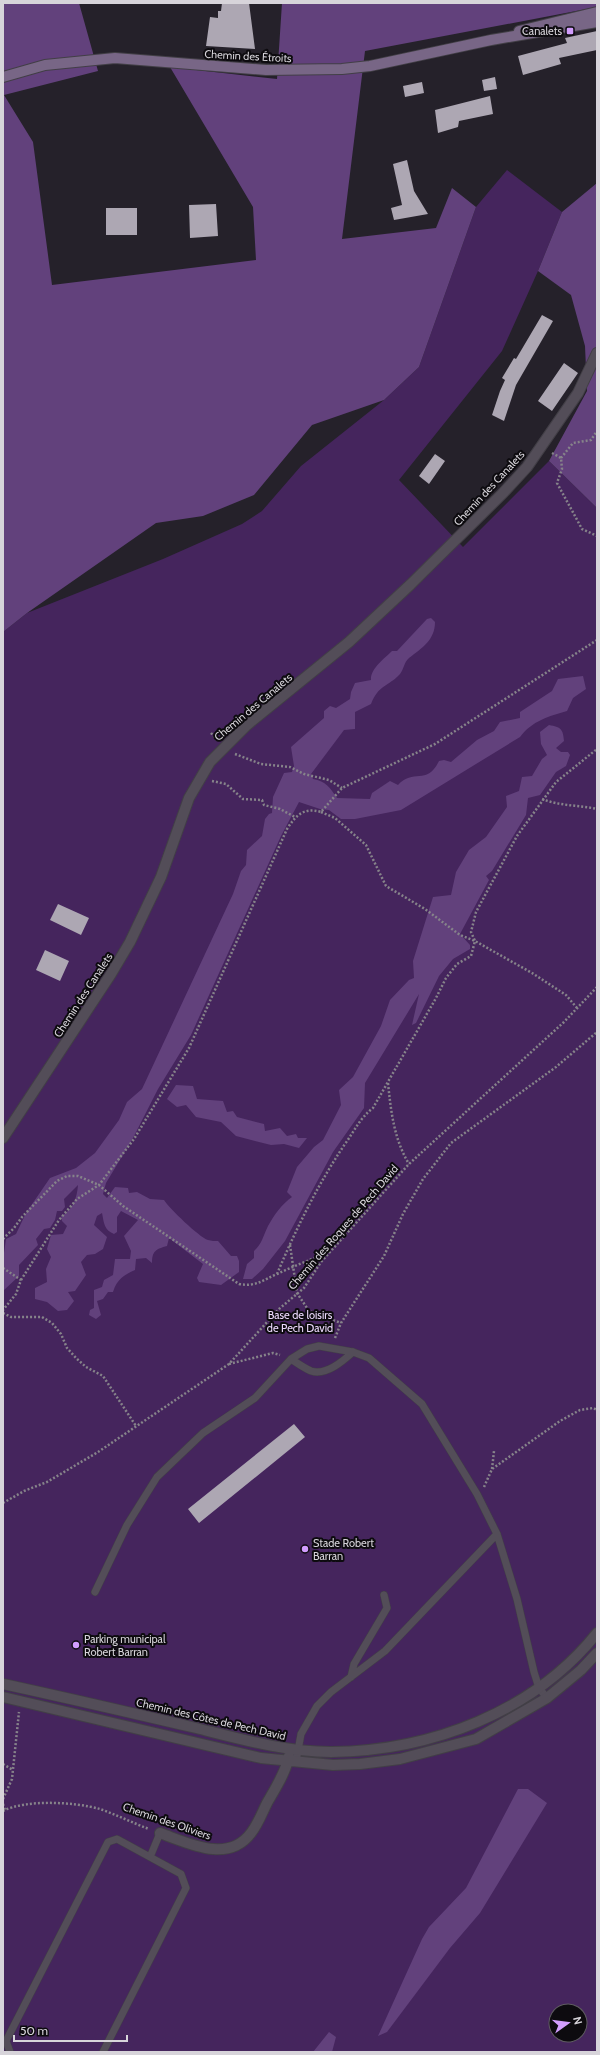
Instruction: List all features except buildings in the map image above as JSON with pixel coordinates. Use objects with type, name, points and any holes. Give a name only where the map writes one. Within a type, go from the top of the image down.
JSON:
[{"type":"main road","name":"Chemin des Étroits","points":[[491,40],[534,26],[597,12]]},
{"type":"main road","name":"Chemin des Étroits","points":[[3,77],[45,65],[115,58],[266,70],[342,69],[370,66],[491,40],[597,22]]},
{"type":"street","name":"Chemin des Canalets","points":[[3,1138],[130,942],[161,877],[189,798],[201,776],[224,747],[247,725],[349,642],[466,531],[527,467],[578,393],[597,352]]},
{"type":"street","name":"Chemin des Côtes de Pech David","points":[[3,1684],[272,1746],[331,1752],[396,1746],[446,1735],[466,1728],[511,1705],[554,1678],[573,1661],[597,1634]]},
{"type":"street","points":[[3,1697],[261,1758],[332,1765],[360,1764],[400,1759],[437,1751],[476,1739],[547,1698],[581,1670],[597,1653]]},
{"type":"street","name":"Chemin des Oliviers","points":[[160,1833],[200,1848],[215,1850],[234,1847],[244,1841],[256,1826],[292,1762],[294,1749]]},
{"type":"lane","points":[[95,1592],[127,1525],[157,1477],[204,1433],[255,1398],[291,1359],[307,1349],[318,1346],[353,1352],[369,1358],[422,1404],[477,1494],[497,1534],[517,1599],[534,1672],[539,1688],[547,1698]]},
{"type":"lane","points":[[291,1359],[312,1371],[325,1371],[343,1361],[353,1352]]},
{"type":"lane","points":[[294,1749],[316,1706],[331,1692],[385,1651],[497,1534]]},
{"type":"lane","points":[[352,1677],[354,1664],[387,1608],[384,1595]]},
{"type":"lane","points":[[150,1857],[160,1833]]},
{"type":"lane","points":[[10,2052],[6,2041],[108,1842],[117,1839],[181,1874],[186,1888],[103,2052]]},
{"type":"path","points":[[597,431],[590,440],[573,443],[561,458],[562,469],[557,483],[582,529],[597,536]]},
{"type":"path","points":[[543,444],[553,454],[561,458]]},
{"type":"path","points":[[321,812],[342,788],[435,744],[597,640]]},
{"type":"path","points":[[224,747],[242,758],[270,766],[290,767],[304,774],[329,780],[342,788]]},
{"type":"path","points":[[277,1274],[332,1162],[362,1117],[373,1108],[446,978],[457,964],[471,956],[475,941],[472,932],[476,912],[517,836],[542,799],[556,782],[597,750]]},
{"type":"path","points":[[201,776],[213,782],[226,784],[243,799],[262,800],[264,805],[280,809],[295,817]]},
{"type":"path","points":[[542,799],[554,804],[576,805],[597,809]]},
{"type":"path","points":[[3,1310],[16,1294],[21,1280],[59,1220],[76,1200],[99,1185],[134,1140],[189,1048],[287,829],[295,817],[306,810],[321,812],[335,818],[366,845],[386,886],[425,909],[460,936],[475,941],[566,995],[577,1008]]},
{"type":"path","name":"Chemin des Roques de Pech David","points":[[3,1503],[24,1491],[47,1482],[112,1444],[136,1426],[229,1364],[279,1309],[304,1288],[321,1262],[409,1164],[597,988]]},
{"type":"path","points":[[332,1348],[342,1323],[384,1256],[403,1214],[423,1180],[451,1143],[556,1067],[597,1032]]},
{"type":"path","points":[[388,1083],[391,1114],[396,1138],[409,1164]]},
{"type":"path","points":[[3,1239],[57,1181],[67,1176],[78,1176],[99,1185],[123,1206],[239,1284],[255,1285],[332,1250]]},
{"type":"path","points":[[290,1245],[292,1268],[297,1293],[310,1312],[342,1323]]},
{"type":"path","points":[[3,1268],[21,1280]]},
{"type":"path","points":[[3,1313],[11,1317],[42,1316],[52,1323],[61,1334],[67,1348],[76,1358],[86,1367],[103,1376],[136,1426]]},
{"type":"path","points":[[229,1364],[273,1353],[291,1359]]},
{"type":"path","points":[[492,1469],[560,1421],[580,1410],[593,1408],[597,1410]]},
{"type":"path","points":[[477,1494],[484,1489],[492,1469],[494,1451]]},
{"type":"path","points":[[3,1799],[12,1779],[20,1707]]},
{"type":"path","points":[[3,1764],[13,1770]]},
{"type":"path","points":[[3,1804],[4,1811]]},
{"type":"path","name":"Chemin des Oliviers","points":[[4,1811],[30,1804],[78,1805],[100,1809],[160,1833]]},
{"type":"green space","name":"Base de loisirs de Pech David","points":[[507,170],[562,212],[538,271],[502,351],[399,480],[463,547],[549,461],[597,508],[597,2052],[3,2052],[3,632],[27,613],[163,559],[242,524],[262,511],[301,466],[384,400],[419,367],[476,207]]},
{"type":"shaded area","points":[[3,3],[79,3],[98,71],[4,95],[33,142],[52,285],[256,260],[253,207],[170,67],[277,79],[282,3],[597,3],[597,7],[365,51],[342,239],[436,228],[452,188],[476,207],[419,367],[384,400],[312,425],[254,495],[203,516],[156,523],[27,613],[3,632]]},
{"type":"shaded area","points":[[597,183],[597,508],[549,461],[587,391],[585,346],[571,295],[538,271],[562,212]]},
{"type":"shaded area","points":[[431,618],[435,622],[433,634],[427,643],[407,660],[400,674],[377,693],[371,704],[355,712],[355,729],[344,730],[311,774],[313,779],[321,781],[337,798],[370,799],[372,793],[390,781],[398,785],[409,778],[430,773],[439,761],[444,760],[451,762],[477,740],[494,731],[500,722],[520,718],[520,712],[552,691],[558,679],[583,676],[586,689],[573,698],[567,711],[547,717],[535,723],[520,737],[401,810],[355,819],[341,819],[329,810],[320,809],[299,802],[281,836],[191,1035],[158,1089],[133,1138],[106,1183],[103,1194],[107,1198],[115,1187],[128,1188],[129,1193],[137,1192],[150,1199],[164,1200],[198,1234],[208,1240],[218,1241],[231,1256],[237,1256],[239,1261],[239,1272],[221,1285],[199,1282],[197,1278],[203,1264],[169,1238],[167,1246],[155,1251],[152,1263],[146,1258],[136,1259],[135,1270],[121,1278],[113,1292],[108,1292],[103,1299],[97,1301],[101,1315],[96,1319],[89,1315],[90,1310],[94,1308],[94,1290],[102,1287],[104,1280],[113,1275],[115,1259],[130,1259],[131,1251],[124,1236],[138,1220],[121,1211],[117,1217],[117,1232],[114,1234],[106,1228],[102,1213],[97,1216],[94,1225],[107,1237],[103,1249],[95,1254],[87,1255],[81,1262],[86,1275],[75,1291],[68,1292],[74,1301],[67,1310],[58,1311],[47,1302],[35,1299],[35,1288],[47,1282],[46,1269],[51,1257],[47,1249],[51,1235],[63,1234],[67,1226],[62,1221],[61,1216],[69,1210],[74,1203],[78,1185],[64,1199],[65,1207],[62,1211],[57,1211],[55,1220],[50,1228],[44,1229],[36,1239],[38,1245],[19,1265],[19,1276],[3,1291],[3,1260],[6,1239],[16,1234],[26,1213],[50,1178],[76,1168],[95,1153],[119,1120],[127,1102],[142,1089],[233,894],[241,871],[246,865],[247,850],[262,836],[265,819],[272,813],[273,797],[284,773],[292,772],[294,766],[291,747],[324,718],[324,711],[330,706],[336,708],[350,699],[355,683],[371,680],[371,676],[375,668],[382,660],[392,651],[397,651],[427,619]]},
{"type":"shaded area","points":[[549,725],[561,729],[564,741],[556,748],[561,752],[568,752],[570,755],[566,766],[556,772],[540,795],[528,798],[526,815],[492,871],[486,876],[489,880],[460,934],[470,945],[470,949],[453,959],[439,976],[416,1023],[412,1025],[419,994],[365,1083],[364,1108],[333,1152],[285,1241],[263,1269],[252,1279],[243,1279],[247,1264],[254,1258],[254,1251],[261,1243],[270,1222],[282,1206],[292,1197],[287,1192],[297,1167],[314,1147],[323,1140],[341,1105],[339,1090],[353,1077],[381,1026],[390,1000],[409,980],[414,978],[413,961],[433,897],[451,895],[456,872],[469,850],[486,837],[507,807],[506,796],[519,791],[522,777],[532,776],[542,759],[547,755],[541,744],[540,732]]},
{"type":"shaded area","points":[[176,1085],[193,1086],[197,1099],[223,1101],[227,1112],[233,1111],[237,1117],[264,1124],[265,1131],[280,1128],[287,1136],[296,1134],[298,1138],[307,1138],[299,1148],[284,1144],[271,1145],[236,1136],[221,1122],[196,1117],[186,1105],[177,1107],[167,1099]]},
{"type":"shaded area","points":[[518,1789],[528,1789],[547,1803],[480,1913],[450,1948],[387,2032],[378,2036],[422,1939],[429,1927],[466,1888]]},
{"type":"shaded area","points":[[329,2032],[336,2037],[332,2052],[313,2052]]},
{"type":"place","name":"Canalets","points":[[570,31]]},
{"type":"place","name":"Stade Robert Barran","points":[[305,1549]]},
{"type":"place","name":"Parking municipal Robert Barran","points":[[76,1645]]}]
